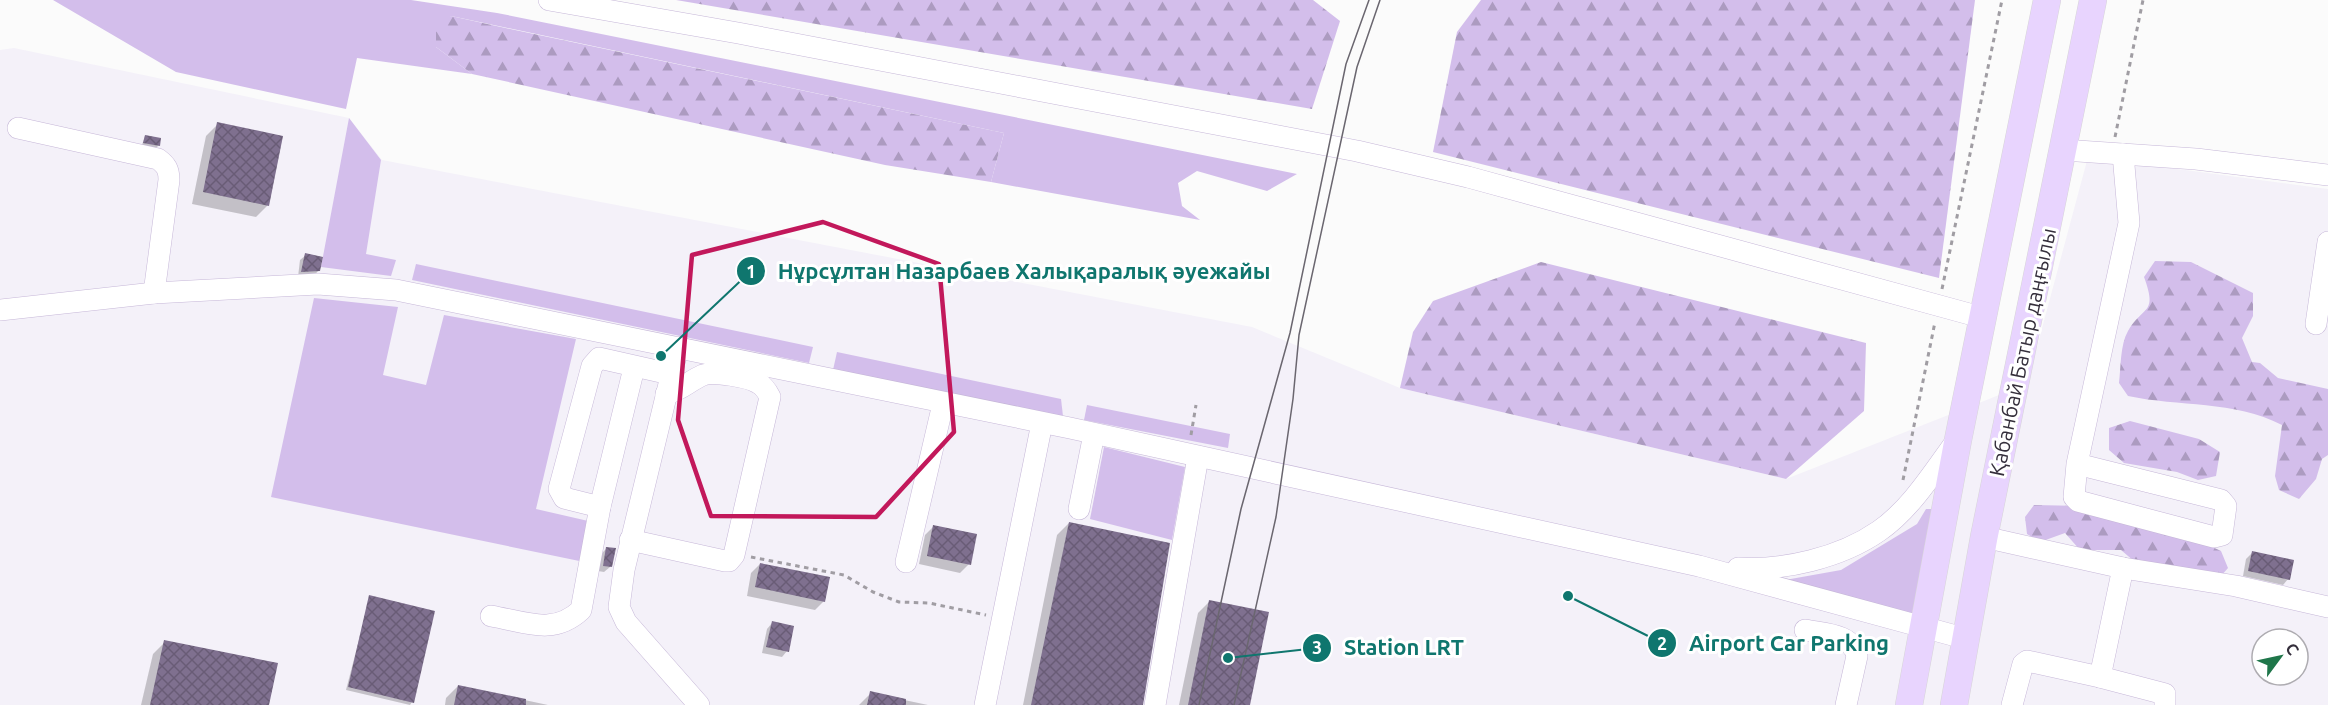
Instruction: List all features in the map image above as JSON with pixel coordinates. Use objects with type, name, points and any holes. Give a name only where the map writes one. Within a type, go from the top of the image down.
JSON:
[{"type":"main road","name":"Қабанбай Батыр даңғылы","points":[[1909,705],[1958,440],[2047,0]]},
{"type":"main road","name":"Қабанбай Батыр даңғылы","points":[[1954,705],[1984,537],[2093,0]]},
{"type":"street","points":[[549,0],[738,33],[1357,151],[1468,177],[1984,318]]},
{"type":"street","points":[[18,128],[158,159],[165,165],[169,171],[169,180],[154,293]]},
{"type":"street","points":[[2063,150],[2196,159],[2328,175]]},
{"type":"street","points":[[2077,464],[2221,500],[2226,506],[2222,535],[2214,537],[2078,501],[2073,490],[2077,464],[2129,224],[2117,153]]},
{"type":"street","points":[[2316,324],[2328,242]]},
{"type":"street","points":[[0,310],[154,293],[318,284],[396,290],[1094,434],[1699,566],[1967,639]]},
{"type":"street","points":[[678,347],[630,540],[619,607],[626,622],[699,705]]},
{"type":"street","points":[[600,507],[564,498],[559,489],[592,366],[599,358],[634,368],[682,390],[699,377],[713,373],[755,381],[766,390],[770,397],[734,555],[729,561],[630,540]]},
{"type":"street","points":[[491,616],[548,627],[570,620],[581,610],[600,507],[634,368]]},
{"type":"street","points":[[906,562],[943,404]]},
{"type":"street","points":[[985,705],[1042,423]]},
{"type":"street","points":[[1079,509],[1094,434]]},
{"type":"street","points":[[1699,566],[1767,570],[1836,552],[1879,531],[1909,502],[1958,440]]},
{"type":"street","points":[[1155,705],[1193,456]]},
{"type":"street","points":[[1984,537],[2123,568],[2236,586],[2328,607]]},
{"type":"street","points":[[2100,677],[2123,568]]},
{"type":"street","points":[[1805,630],[1846,638],[1855,648],[1857,656],[1846,705]]},
{"type":"street","points":[[2012,705],[2023,664],[2027,661],[2165,694],[2165,705]]},
{"type":"path","points":[[1896,514],[2002,0]]},
{"type":"path","points":[[2117,153],[2143,0]]},
{"type":"path","points":[[1193,456],[1196,405]]},
{"type":"path","points":[[734,555],[844,574],[873,592],[899,602],[929,603],[1004,618]]},
{"type":"highlighted area","points":[[823,222],[939,264],[954,432],[876,517],[711,516],[678,420],[692,255]]},
{"type":"shaded area","points":[[14,48],[349,118],[382,160],[1252,327],[1400,388],[1786,479],[2027,384],[2088,157],[2328,189],[2328,705],[0,705],[0,50]]},
{"type":"green space","points":[[53,0],[411,0],[497,13],[1297,174],[1267,191],[1197,171],[1178,183],[1182,206],[1200,220],[991,182],[1004,133],[451,16],[436,47],[472,74],[357,58],[346,109],[176,72]]},
{"type":"green space","points":[[676,0],[1313,0],[1340,21],[1312,109]]},
{"type":"green space","points":[[1481,0],[1975,0],[1939,278],[1433,152],[1457,32]]},
{"type":"green space","points":[[451,16],[1004,133],[991,182],[885,165],[472,74],[436,47],[436,27]]},
{"type":"green space","points":[[349,118],[381,160],[366,254],[396,260],[391,276],[321,267]]},
{"type":"green space","points":[[2155,261],[2191,262],[2253,293],[2253,316],[2242,338],[2252,362],[2260,363],[2278,378],[2328,389],[2328,455],[2322,459],[2316,479],[2299,499],[2279,490],[2275,476],[2282,425],[2245,411],[2128,396],[2119,383],[2124,343],[2128,331],[2149,304],[2150,298],[2144,277]]},
{"type":"green space","points":[[1541,262],[1866,343],[1864,411],[1786,479],[1400,388],[1413,332],[1433,301]]},
{"type":"green space","points":[[416,264],[813,347],[809,363],[412,280]]},
{"type":"green space","points":[[314,298],[398,307],[383,375],[426,385],[444,315],[576,339],[536,509],[597,523],[589,563],[271,497]]},
{"type":"green space","points":[[837,352],[1061,399],[1063,416],[833,370]]},
{"type":"green space","points":[[1087,405],[1230,434],[1228,448],[1084,420]]},
{"type":"green space","points":[[2130,421],[2199,439],[2220,452],[2216,476],[2198,480],[2177,472],[2124,463],[2109,450],[2109,428]]},
{"type":"green space","points":[[1104,447],[1185,467],[1172,540],[1090,519]]},
{"type":"green space","points":[[2034,505],[2083,506],[2178,531],[2221,551],[2228,568],[2221,576],[2135,562],[2121,550],[2080,550],[2065,533],[2040,542],[2027,534],[2025,517]]},
{"type":"green space","points":[[1926,509],[1935,509],[1913,615],[1774,582],[1841,570],[1917,524]]},
{"type":"building","points":[[217,122],[283,136],[269,206],[203,192]]},
{"type":"building","points":[[145,135],[161,138],[160,146],[143,143]]},
{"type":"building","points":[[305,253],[323,257],[320,271],[301,272]]},
{"type":"building","points":[[1069,522],[1170,543],[1143,705],[1031,705]]},
{"type":"building","points":[[933,525],[977,534],[971,565],[927,556]]},
{"type":"building","points":[[606,547],[616,548],[612,567],[603,566]]},
{"type":"building","points":[[2252,551],[2294,560],[2290,580],[2248,571]]},
{"type":"building","points":[[760,563],[830,577],[825,602],[755,587]]},
{"type":"building","points":[[369,595],[435,611],[414,703],[348,687]]},
{"type":"building","points":[[1209,600],[1269,612],[1250,705],[1188,705]]},
{"type":"building","points":[[772,621],[794,626],[789,652],[766,647]]},
{"type":"building","points":[[164,640],[278,663],[269,705],[150,705]]},
{"type":"building","points":[[458,685],[526,699],[526,705],[454,705]]},
{"type":"building","points":[[870,691],[906,699],[906,705],[867,705]]},
{"type":"tram line","points":[[1199,705],[1241,509],[1290,333],[1346,64],[1369,0]]},
{"type":"tram line","points":[[1234,705],[1276,517],[1293,399],[1299,335],[1357,67],[1380,0]]},
{"type":"place","name":"Нұрсұлтан Назарбаев Халықаралық әуежайы","points":[[661,356]]},
{"type":"place","name":"Airport Car Parking","points":[[1568,596]]},
{"type":"place","name":"Station LRT","points":[[1228,658]]}]
